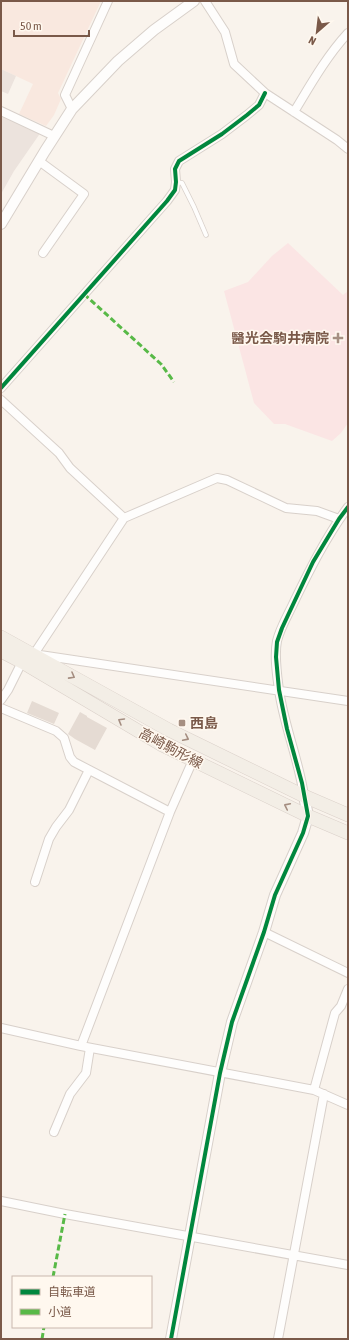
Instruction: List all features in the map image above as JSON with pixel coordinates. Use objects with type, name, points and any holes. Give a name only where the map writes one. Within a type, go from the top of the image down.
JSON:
[{"type":"main road","name":"高崎駒形線","points":[[1,637],[169,730],[348,816]]},
{"type":"main road","name":"高崎駒形線","points":[[1,651],[162,745],[308,816],[348,832]]},
{"type":"street","points":[[72,109],[64,95],[108,1]]},
{"type":"street","points":[[1,224],[72,109],[118,61],[154,30],[194,1]]},
{"type":"street","points":[[205,1],[225,32],[234,64],[265,93],[348,149]]},
{"type":"street","points":[[294,112],[335,46],[348,33]]},
{"type":"street","points":[[1,388],[167,201],[175,190],[175,168],[179,161],[222,134],[247,115],[259,105],[265,93]]},
{"type":"street","points":[[1,111],[54,136]]},
{"type":"street","points":[[39,161],[84,194],[43,253]]},
{"type":"street","points":[[1,400],[59,453],[70,468],[124,518]]},
{"type":"street","points":[[1,700],[8,690],[22,662],[34,654],[124,518],[217,478],[227,480],[286,508],[317,511],[339,519]]},
{"type":"street","points":[[171,1339],[220,1072],[232,1022],[264,932],[274,895],[304,833],[308,816],[302,782],[287,729],[279,690],[277,642],[313,562],[348,507]]},
{"type":"street","points":[[34,654],[348,700]]},
{"type":"street","points":[[1,708],[56,731],[64,738],[70,757],[74,762],[170,812]]},
{"type":"street","points":[[54,1132],[70,1094],[86,1074],[86,1047],[170,812],[193,760]]},
{"type":"street","points":[[35,882],[49,839],[72,804],[89,770]]},
{"type":"street","points":[[264,932],[348,973]]},
{"type":"street","points":[[314,1090],[335,1013],[341,1006],[348,989]]},
{"type":"street","points":[[1,1028],[86,1047],[314,1090],[348,1105]]},
{"type":"street","points":[[278,1339],[324,1094]]},
{"type":"street","points":[[1,1201],[348,1265]]},
{"type":"lane","points":[[176,182],[182,183],[206,235]]},
{"type":"shaded area","points":[[1,1],[101,1],[58,93],[61,99],[54,115],[46,126],[19,114],[33,84],[1,69]]},
{"type":"shaded area","points":[[1,69],[16,76],[8,94],[1,91]]},
{"type":"shaded area","points":[[1,114],[41,132],[14,171],[1,194]]},
{"type":"shaded area","points":[[288,243],[343,295],[348,291],[348,423],[341,433],[332,441],[285,424],[274,424],[254,403],[224,291],[248,282],[272,256]]},
{"type":"building","points":[[32,701],[59,713],[54,724],[27,713]]},
{"type":"building","points":[[80,712],[107,728],[95,750],[68,734]]},
{"type":"marked path","points":[[84,294],[161,364],[174,382]]},
{"type":"marked path","points":[[53,1276],[65,1214]]},
{"type":"marked path","points":[[42,1339],[44,1328]]},
{"type":"cycle path","points":[[1,388],[167,201],[175,190],[175,169],[179,161],[222,134],[247,115],[259,105],[265,93]]},
{"type":"cycle path","points":[[171,1339],[220,1073],[232,1022],[264,932],[275,895],[303,833],[308,816],[302,783],[287,729],[279,690],[276,657],[277,642],[313,562],[348,507]]},
{"type":"place","name":"醫光会駒井病院","points":[[338,338]]},
{"type":"place","name":"西島","points":[[182,723]]}]
